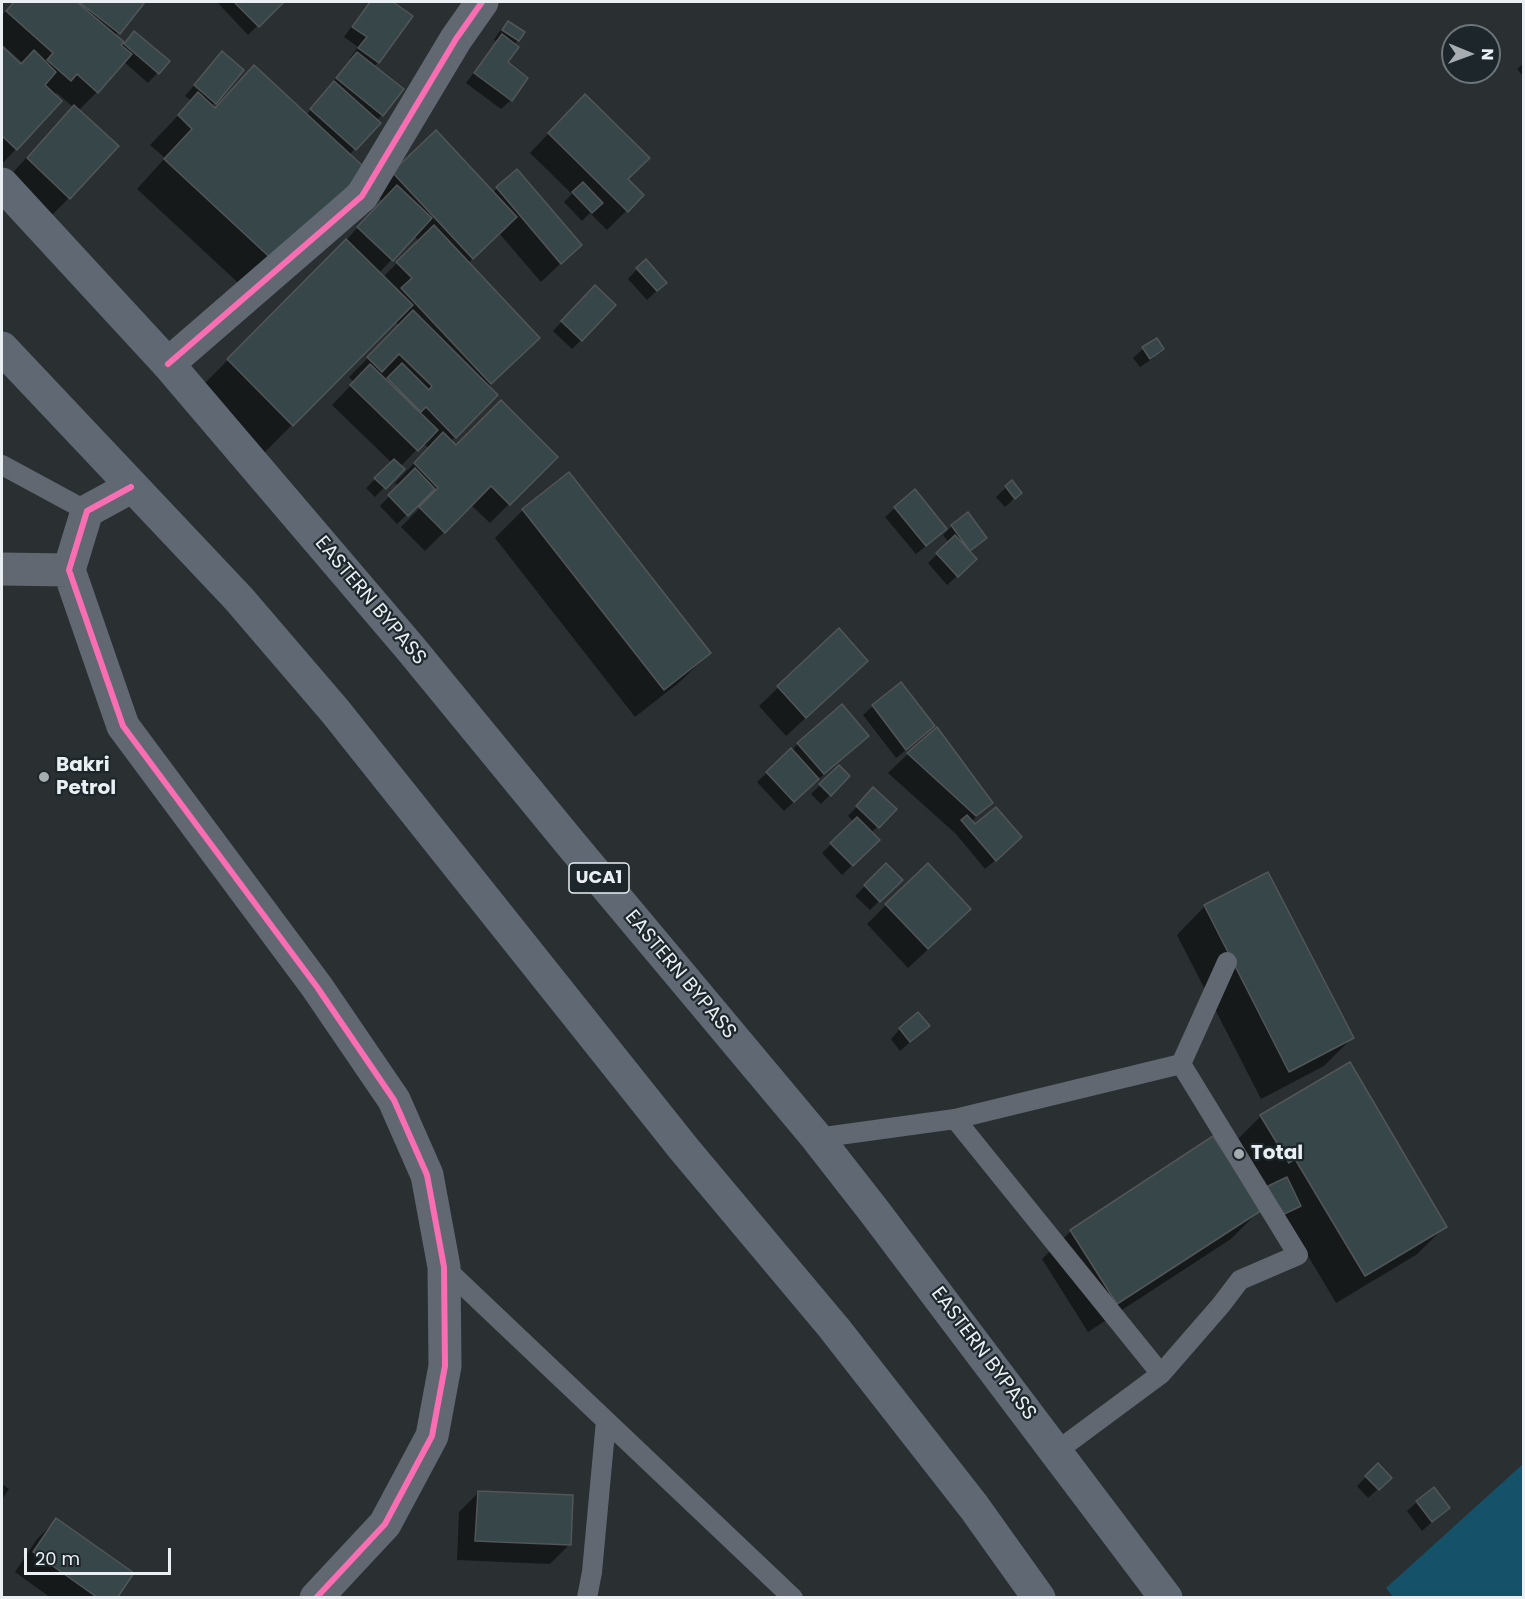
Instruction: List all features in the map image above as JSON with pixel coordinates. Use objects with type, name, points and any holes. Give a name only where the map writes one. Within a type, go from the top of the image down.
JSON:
[{"type":"main road","name":"EASTERN BYPASS","points":[[2,184],[168,364],[411,649],[817,1138],[1057,1451],[1166,1598]]},
{"type":"main road","points":[[2,348],[239,599],[334,711],[684,1149],[834,1328],[974,1507],[1039,1598]]},
{"type":"street","points":[[168,364],[362,196],[456,39],[482,2]]},
{"type":"street","points":[[131,487],[87,511],[69,570],[123,726],[317,987],[394,1100],[427,1175],[444,1267],[445,1366],[432,1436],[384,1524],[316,1598]]},
{"type":"street","points":[[2,569],[69,570]]},
{"type":"lane","points":[[2,465],[87,511]]},
{"type":"lane","points":[[1180,1064],[1227,962]]},
{"type":"lane","points":[[817,1138],[955,1119],[1180,1064]]},
{"type":"lane","points":[[1057,1451],[1161,1374],[1240,1280],[1298,1255],[1180,1064]]},
{"type":"lane","points":[[955,1119],[1161,1374]]},
{"type":"lane","points":[[444,1267],[793,1598]]},
{"type":"lane","points":[[587,1598],[592,1572],[606,1420]]},
{"type":"shaded area","points":[[1523,1464],[1523,1597],[1393,1597],[1386,1588]]},
{"type":"building","points":[[14,2],[77,2],[124,42],[121,45],[132,54],[98,93],[77,74],[71,81],[47,60],[53,53],[6,11]]},
{"type":"building","points":[[79,2],[145,2],[120,34]]},
{"type":"building","points":[[234,2],[284,2],[259,27]]},
{"type":"building","points":[[370,2],[393,2],[413,16],[379,63],[358,48],[367,37],[352,27]]},
{"type":"building","points":[[508,21],[525,32],[519,41],[502,30]]},
{"type":"building","points":[[134,31],[170,61],[159,74],[124,44]]},
{"type":"building","points":[[502,34],[519,47],[508,62],[528,78],[512,101],[474,73]]},
{"type":"building","points":[[2,46],[21,64],[34,50],[56,72],[45,85],[62,101],[17,150],[2,136]]},
{"type":"building","points":[[222,51],[244,70],[216,104],[194,85]]},
{"type":"building","points":[[357,52],[404,89],[383,116],[336,78]]},
{"type":"building","points":[[254,65],[365,168],[277,264],[164,159],[192,129],[178,115],[198,92],[215,108]]},
{"type":"building","points":[[334,81],[381,123],[356,150],[310,109]]},
{"type":"building","points":[[585,94],[650,158],[628,179],[644,195],[628,212],[548,133]]},
{"type":"building","points":[[74,105],[119,146],[70,199],[27,158]]},
{"type":"building","points":[[436,130],[517,217],[473,259],[392,172]]},
{"type":"building","points":[[517,169],[582,245],[561,264],[496,187]]},
{"type":"building","points":[[583,182],[603,203],[592,213],[572,192]]},
{"type":"building","points":[[397,185],[432,218],[393,261],[357,227]]},
{"type":"building","points":[[434,225],[540,338],[491,384],[401,288],[412,278],[396,262]]},
{"type":"building","points":[[346,239],[413,305],[293,426],[227,359]]},
{"type":"building","points":[[646,259],[667,283],[657,291],[636,268]]},
{"type":"building","points":[[595,285],[616,305],[582,341],[561,321]]},
{"type":"building","points":[[413,310],[498,395],[456,438],[426,407],[421,412],[387,378],[402,363],[429,390],[432,386],[399,354],[382,372],[367,357]]},
{"type":"building","points":[[1157,338],[1164,349],[1150,359],[1142,347]]},
{"type":"building","points":[[370,364],[438,430],[418,451],[350,385]]},
{"type":"building","points":[[501,400],[558,457],[510,505],[491,486],[445,533],[419,507],[438,488],[414,463],[443,432],[456,445]]},
{"type":"building","points":[[394,459],[405,469],[386,489],[374,478]]},
{"type":"building","points":[[415,468],[435,489],[408,516],[388,495]]},
{"type":"building","points":[[569,472],[711,653],[664,690],[522,509]]},
{"type":"building","points":[[1012,480],[1022,493],[1015,499],[1005,486]]},
{"type":"building","points":[[915,489],[947,529],[926,546],[894,507]]},
{"type":"building","points":[[968,512],[987,538],[970,551],[951,525]]},
{"type":"building","points":[[955,535],[977,559],[958,577],[936,553]]},
{"type":"building","points":[[839,628],[868,661],[806,718],[777,686]]},
{"type":"building","points":[[901,682],[935,726],[906,750],[872,705]]},
{"type":"building","points":[[842,704],[869,736],[824,774],[797,743]]},
{"type":"building","points":[[937,727],[993,803],[976,816],[907,753]]},
{"type":"building","points":[[791,748],[819,779],[794,802],[766,772]]},
{"type":"building","points":[[839,765],[850,776],[831,796],[819,784]]},
{"type":"building","points":[[873,787],[897,809],[879,828],[856,806]]},
{"type":"building","points":[[996,807],[1022,837],[996,861],[961,820],[967,815],[975,824]]},
{"type":"building","points":[[857,817],[880,840],[853,866],[830,843]]},
{"type":"building","points":[[886,863],[903,880],[880,902],[864,885]]},
{"type":"building","points":[[928,863],[971,909],[928,949],[885,904]]},
{"type":"building","points":[[1268,872],[1354,1038],[1289,1072],[1204,905]]},
{"type":"building","points":[[918,1012],[930,1026],[910,1042],[899,1028]]},
{"type":"building","points":[[1350,1062],[1447,1227],[1365,1276],[1295,1159],[1289,1163],[1260,1115]]},
{"type":"building","points":[[1213,1136],[1262,1210],[1117,1304],[1070,1230]]},
{"type":"building","points":[[1287,1177],[1301,1206],[1278,1217],[1264,1188]]},
{"type":"building","points":[[1378,1463],[1392,1478],[1379,1490],[1365,1476]]},
{"type":"building","points":[[1434,1487],[1450,1508],[1432,1522],[1416,1501]]},
{"type":"building","points":[[478,1491],[573,1495],[571,1545],[475,1541]]},
{"type":"building","points":[[56,1518],[134,1573],[117,1598],[98,1598],[33,1552]]},
{"type":"cycle path","points":[[168,364],[362,196],[456,39],[482,2]]},
{"type":"cycle path","points":[[131,487],[87,511],[69,570],[123,726],[317,987],[394,1100],[427,1175],[444,1267],[445,1366],[432,1436],[385,1524],[316,1598]]},
{"type":"place","name":"Bakri Petrol","points":[[44,777]]},
{"type":"place","name":"Total","points":[[1239,1154]]}]
